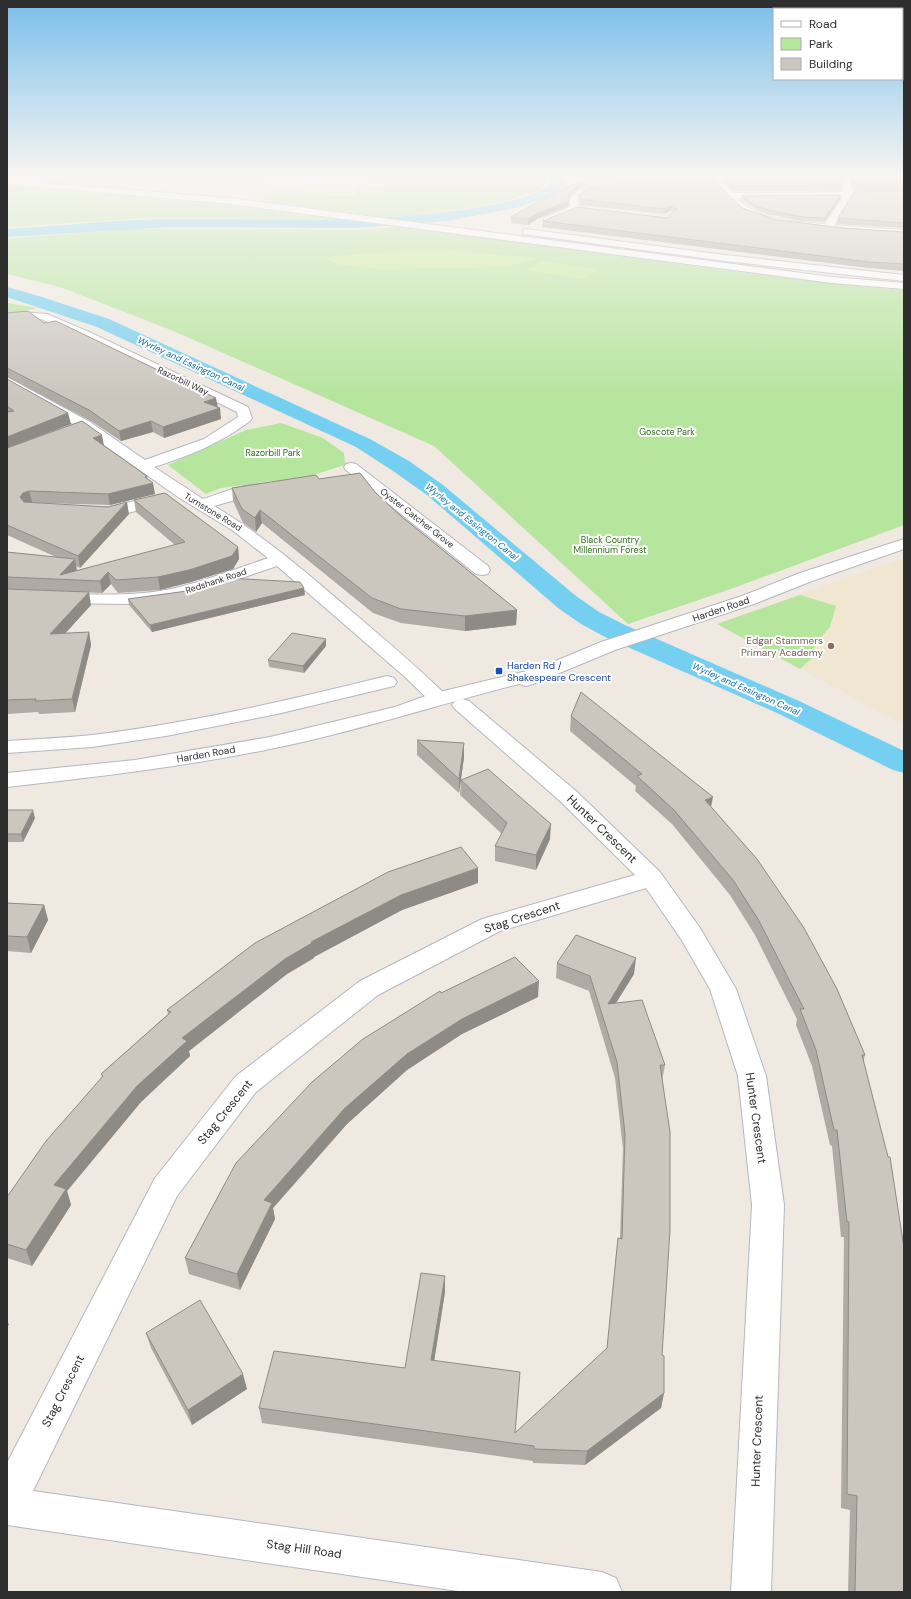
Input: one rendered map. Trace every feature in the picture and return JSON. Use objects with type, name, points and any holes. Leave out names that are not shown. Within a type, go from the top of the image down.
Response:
[{"type":"street","points":[[599,248],[721,262],[904,278]]},
{"type":"street","points":[[628,248],[832,280],[904,286]]},
{"type":"street","name":"Razorbill Way","points":[[7,317],[22,315],[43,316],[243,410],[245,418],[213,441],[187,452],[142,466]]},
{"type":"street","name":"Turnstone Road","points":[[7,381],[142,466],[183,494],[238,527],[316,589],[412,673],[450,702]]},
{"type":"street","name":"Oyster Catcher Grove","points":[[348,474],[367,479],[482,570]]},
{"type":"street","points":[[201,505],[245,491],[273,487]]},
{"type":"street","points":[[86,511],[110,512],[183,494]]},
{"type":"street","name":"Harden Road","points":[[7,780],[135,766],[278,741],[402,711],[432,711],[450,702],[506,691],[538,674],[608,646],[674,626],[748,600],[806,577],[904,544]]},
{"type":"street","name":"Redshank Road","points":[[7,596],[52,598],[131,598],[160,595],[182,592],[279,560]]},
{"type":"street","points":[[7,747],[71,743],[124,736],[317,705],[387,682]]},
{"type":"street","name":"Hunter Crescent","points":[[450,702],[568,796],[652,878],[691,934],[722,989],[752,1076],[768,1205],[751,1592]]},
{"type":"street","name":"Stag Crescent","points":[[7,1502],[166,1187],[246,1084],[369,988],[491,925],[652,878]]},
{"type":"street","name":"Stag Hill Road","points":[[7,1506],[602,1592]]},
{"type":"shaded area","name":"Edgar Stammers Primary Academy","points":[[904,558],[904,725],[717,624]]},
{"type":"green space","name":"Goscote Park","points":[[7,248],[565,248],[722,270],[865,287],[904,290],[904,525],[728,590],[628,624],[434,446],[171,330],[60,287],[7,274]]},
{"type":"green space","points":[[453,251],[537,258],[507,267],[382,269],[339,265],[325,257],[376,253]]},
{"type":"green space","points":[[543,261],[598,270],[582,279],[526,270]]},
{"type":"green space","points":[[7,303],[38,308],[7,314]]},
{"type":"green space","name":"Razorbill Park","points":[[281,423],[323,438],[344,453],[345,465],[310,476],[221,488],[206,494],[168,465],[246,430]]},
{"type":"green space","points":[[800,595],[836,606],[830,627],[816,643],[812,658],[800,669],[717,624]]},
{"type":"building","points":[[755,248],[904,248],[904,264],[869,262]]},
{"type":"building","points":[[28,311],[44,323],[56,321],[216,398],[204,402],[220,408],[163,427],[151,421],[119,431],[89,410],[7,368],[7,313]]},
{"type":"building","points":[[7,379],[68,413],[7,437],[7,412],[14,411],[7,406]]},
{"type":"building","points":[[82,421],[102,435],[93,438],[147,476],[145,477],[153,483],[108,494],[29,491],[23,493],[20,497],[24,502],[108,507],[127,502],[78,556],[7,525],[7,448]]},
{"type":"building","points":[[360,473],[375,492],[402,517],[517,610],[465,616],[401,609],[372,598],[260,510],[255,518],[242,509],[232,488],[316,475],[319,479]]},
{"type":"building","points":[[165,493],[238,547],[232,556],[189,570],[158,577],[116,580],[108,572],[100,581],[7,577],[7,552],[75,559],[60,575],[185,542],[134,500]]},
{"type":"building","points":[[226,578],[300,582],[304,588],[150,625],[128,599],[187,591]]},
{"type":"building","points":[[7,589],[89,592],[50,634],[89,632],[72,699],[35,701],[36,699],[7,700]]},
{"type":"building","points":[[292,633],[326,639],[303,666],[268,660]]},
{"type":"building","points":[[581,692],[713,797],[705,800],[757,859],[804,928],[837,989],[865,1055],[862,1055],[888,1157],[890,1157],[904,1248],[904,1592],[855,1592],[857,1496],[847,1494],[849,1222],[847,1222],[837,1130],[834,1130],[816,1050],[800,1009],[804,1009],[758,919],[733,880],[674,810],[637,776],[642,774],[571,716]]},
{"type":"building","points":[[417,740],[464,743],[459,779]]},
{"type":"building","points":[[488,769],[551,824],[536,855],[495,846],[507,823],[461,780]]},
{"type":"building","points":[[7,810],[33,810],[21,834],[7,834]]},
{"type":"building","points":[[461,847],[478,868],[401,895],[311,942],[312,943],[285,959],[182,1038],[187,1041],[137,1086],[54,1185],[66,1189],[26,1250],[7,1244],[7,1197],[46,1141],[103,1076],[101,1074],[171,1012],[167,1010],[255,943],[388,872]]},
{"type":"building","points":[[7,903],[44,905],[27,937],[7,936]]},
{"type":"building","points":[[576,935],[636,958],[608,1004],[642,1000],[665,1065],[660,1065],[670,1132],[670,1230],[662,1355],[664,1356],[664,1393],[587,1451],[534,1449],[534,1446],[259,1408],[274,1351],[405,1368],[421,1273],[445,1276],[431,1360],[520,1372],[515,1433],[607,1348],[618,1238],[622,1239],[625,1134],[617,1062],[590,976],[557,963]]},
{"type":"building","points":[[515,957],[539,981],[462,1019],[407,1054],[345,1108],[264,1200],[272,1203],[237,1274],[185,1258],[236,1163],[312,1082],[363,1039],[440,991],[441,993]]},
{"type":"building","points":[[200,1300],[243,1374],[188,1410],[146,1333]]},
{"type":"waterway","name":"Wyrley and Essington Canal","points":[[7,292],[36,300],[103,323],[363,443],[401,466],[435,490],[567,602],[590,618],[615,631],[788,707],[904,763]]},
{"type":"place","name":"Edgar Stammers Primary Academy","points":[[831,646]]},
{"type":"place","name":"Harden Rd / Shakespeare Crescent","points":[[499,671]]},
{"type":"park label","name":"Black Country Millennium Forest","points":[[610,546]]}]
